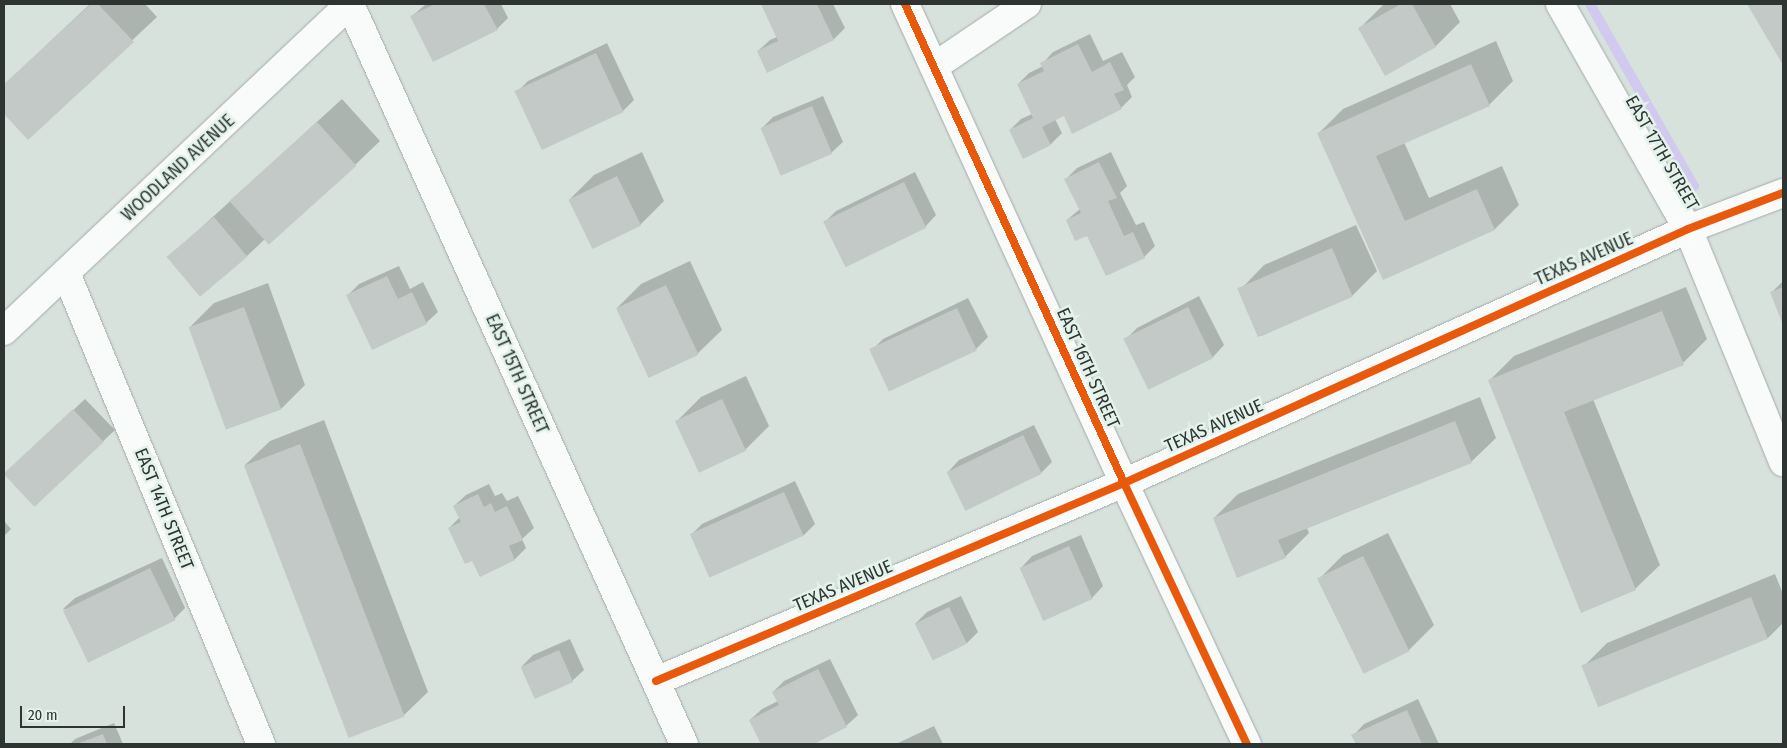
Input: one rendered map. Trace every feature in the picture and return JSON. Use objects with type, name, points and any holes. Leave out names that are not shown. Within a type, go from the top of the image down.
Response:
[{"type":"street","name":"WOODLAND AVENUE","points":[[4,331],[350,4]]},
{"type":"street","name":"EAST 15TH STREET","points":[[350,4],[684,744]]},
{"type":"street","name":"EAST 16TH STREET","points":[[905,4],[936,66],[1124,483],[1247,744]]},
{"type":"street","points":[[936,66],[1027,4]]},
{"type":"street","name":"EAST 17TH STREET","points":[[1560,4],[1688,228],[1783,462]]},
{"type":"street","name":"TEXAS AVENUE","points":[[656,682],[1124,483],[1688,228],[1783,193]]},
{"type":"street","name":"EAST 14TH STREET","points":[[66,274],[261,744]]},
{"type":"building","points":[[91,4],[98,4],[134,42],[28,140],[4,114],[4,84]]},
{"type":"building","points":[[435,4],[484,4],[498,30],[433,62],[410,16]]},
{"type":"building","points":[[761,4],[817,4],[834,40],[767,73],[757,51],[778,41]]},
{"type":"building","points":[[1401,4],[1412,4],[1436,47],[1385,76],[1358,28]]},
{"type":"building","points":[[1747,4],[1783,4],[1783,65]]},
{"type":"building","points":[[1078,44],[1092,72],[1110,62],[1124,90],[1114,94],[1122,109],[1072,134],[1064,116],[1042,127],[1051,145],[1023,159],[1009,130],[1033,118],[1017,84],[1044,71],[1040,63]]},
{"type":"building","points":[[596,53],[623,112],[542,150],[514,91]]},
{"type":"building","points":[[1471,64],[1490,106],[1376,156],[1405,221],[1477,189],[1495,230],[1383,280],[1317,133]]},
{"type":"building","points":[[812,106],[832,154],[781,176],[760,128]]},
{"type":"building","points":[[317,122],[356,166],[269,245],[229,201]]},
{"type":"building","points":[[1099,162],[1117,198],[1108,201],[1124,236],[1133,232],[1145,258],[1106,276],[1087,236],[1075,241],[1066,220],[1081,213],[1064,179]]},
{"type":"building","points":[[617,176],[641,225],[593,249],[568,200]]},
{"type":"building","points":[[904,182],[926,228],[845,267],[823,221]]},
{"type":"building","points":[[214,217],[247,257],[200,297],[167,257]]},
{"type":"building","points":[[1332,248],[1353,297],[1258,337],[1237,288]]},
{"type":"building","points":[[387,276],[398,299],[412,292],[427,324],[372,350],[346,295]]},
{"type":"building","points":[[666,285],[699,355],[649,378],[616,308]]},
{"type":"building","points":[[1783,287],[1783,325],[1770,292]]},
{"type":"building","points":[[244,307],[281,409],[226,430],[189,327]]},
{"type":"building","points":[[1188,307],[1213,358],[1148,390],[1123,339]]},
{"type":"building","points":[[957,308],[977,351],[889,392],[869,349]]},
{"type":"building","points":[[1662,311],[1684,365],[1564,412],[1636,590],[1581,613],[1488,380]]},
{"type":"building","points":[[722,399],[746,451],[699,473],[675,421]]},
{"type":"building","points":[[73,409],[104,442],[34,507],[4,473]]},
{"type":"building","points":[[1455,421],[1472,463],[1278,540],[1286,558],[1237,578],[1213,518]]},
{"type":"building","points":[[1023,435],[1042,474],[965,511],[947,472]]},
{"type":"building","points":[[300,444],[405,717],[349,738],[244,466]]},
{"type":"building","points":[[784,492],[804,536],[709,578],[690,534]]},
{"type":"building","points":[[478,494],[484,507],[491,503],[495,512],[507,506],[523,540],[509,546],[515,560],[480,577],[472,561],[465,564],[448,528],[461,522],[453,506]]},
{"type":"building","points":[[1069,546],[1093,599],[1043,621],[1020,568]]},
{"type":"building","points":[[1363,556],[1409,651],[1364,674],[1317,578]]},
{"type":"building","points":[[150,568],[175,620],[88,663],[63,611]]},
{"type":"building","points":[[1751,597],[1768,639],[1598,707],[1581,666]]},
{"type":"building","points":[[949,607],[967,644],[933,661],[915,624]]},
{"type":"building","points":[[559,650],[573,682],[535,699],[521,667]]},
{"type":"building","points":[[818,669],[847,727],[814,744],[761,744],[749,720],[779,705],[772,692]]},
{"type":"building","points":[[1407,710],[1422,744],[1356,744],[1351,735]]},
{"type":"building","points":[[103,734],[107,744],[77,744]]},
{"type":"waterway","points":[[1590,4],[1694,186]]},
{"type":"cycle path","points":[[905,4],[1124,483],[1247,744]]},
{"type":"cycle path","points":[[656,681],[1124,483],[1688,229],[1783,193]]}]
